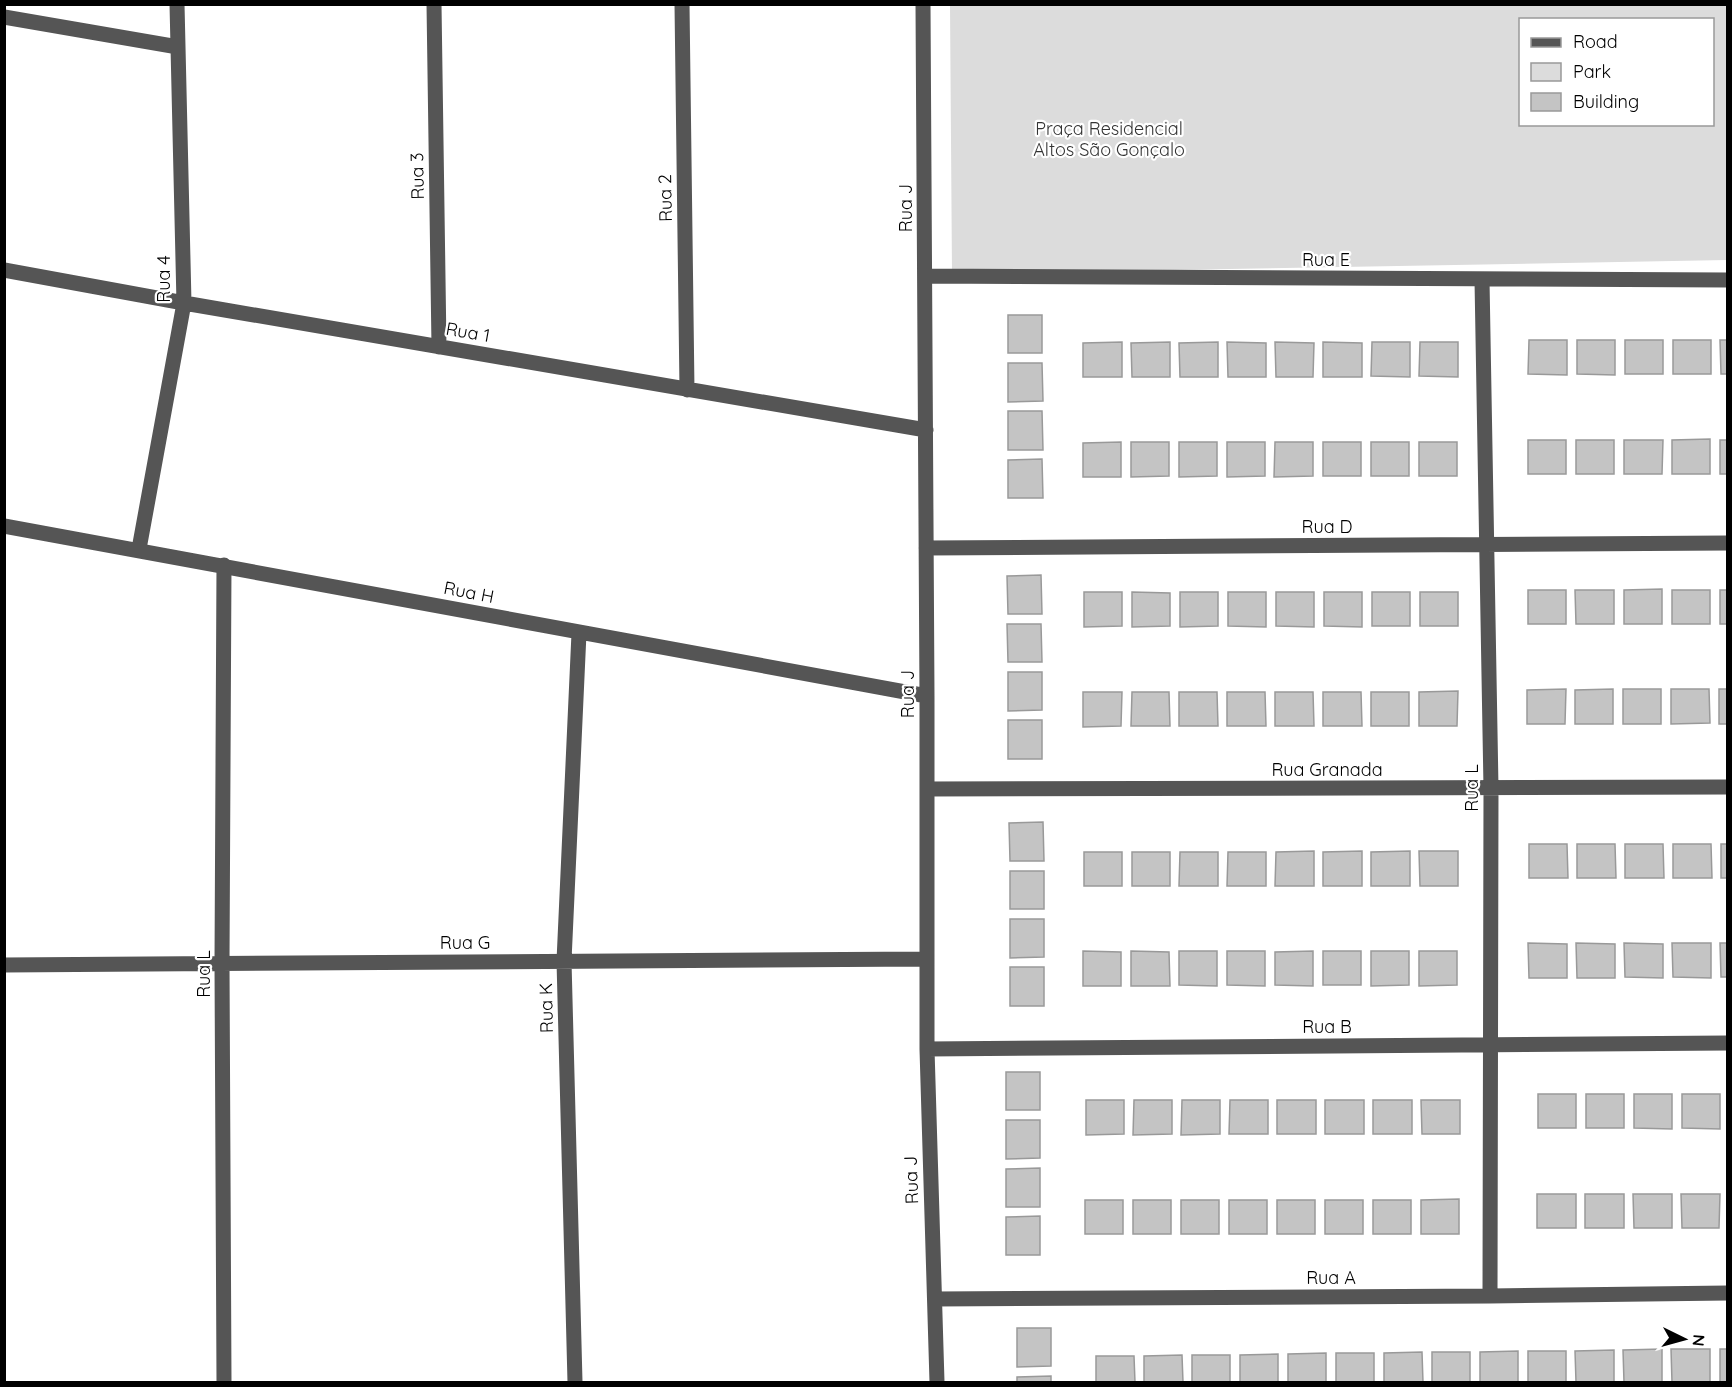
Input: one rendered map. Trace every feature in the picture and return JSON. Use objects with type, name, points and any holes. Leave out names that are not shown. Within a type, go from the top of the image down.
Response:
[{"type":"street","name":"Rua 4","points":[[139,549],[184,303],[177,4]]},
{"type":"street","name":"Rua 3","points":[[434,4],[439,346]]},
{"type":"street","name":"Rua 2","points":[[682,4],[687,390]]},
{"type":"street","name":"Rua J","points":[[923,4],[927,696],[926,959],[937,1383]]},
{"type":"street","points":[[4,16],[178,47]]},
{"type":"street","name":"Rua 1","points":[[4,270],[926,430]]},
{"type":"street","name":"Rua E","points":[[925,276],[1728,280]]},
{"type":"street","name":"Rua L","points":[[1482,280],[1491,788],[1490,1296]]},
{"type":"street","name":"Rua H","points":[[4,526],[139,549],[579,633],[927,696]]},
{"type":"street","name":"Rua D","points":[[926,548],[1728,543]]},
{"type":"street","name":"Rua L","points":[[224,565],[222,963],[224,1383]]},
{"type":"street","name":"Rua K","points":[[575,1383],[564,961],[579,633]]},
{"type":"street","name":"Rua Granada","points":[[927,789],[1728,788]]},
{"type":"street","name":"Rua G","points":[[4,965],[926,959]]},
{"type":"street","name":"Rua B","points":[[927,1049],[1728,1043]]},
{"type":"street","name":"Rua A","points":[[935,1299],[1728,1293]]},
{"type":"green space","name":"Praça Residencial Altos São Gonçalo","points":[[950,5],[1727,5],[1727,260],[952,274]]},
{"type":"building","points":[[1008,315],[1042,315],[1042,353],[1008,353]]},
{"type":"building","points":[[1529,340],[1567,340],[1567,375],[1528,374]]},
{"type":"building","points":[[1577,340],[1615,340],[1615,375],[1577,374]]},
{"type":"building","points":[[1625,340],[1663,340],[1663,374],[1625,374]]},
{"type":"building","points":[[1673,340],[1711,340],[1711,374],[1673,374]]},
{"type":"building","points":[[1720,340],[1728,340],[1728,374],[1721,374]]},
{"type":"building","points":[[1122,342],[1122,377],[1083,377],[1083,343]]},
{"type":"building","points":[[1170,342],[1170,377],[1132,377],[1131,343]]},
{"type":"building","points":[[1218,342],[1218,377],[1180,377],[1179,343]]},
{"type":"building","points":[[1227,342],[1266,343],[1266,377],[1228,377]]},
{"type":"building","points":[[1275,342],[1314,343],[1313,377],[1276,377]]},
{"type":"building","points":[[1323,342],[1362,343],[1362,377],[1323,377]]},
{"type":"building","points":[[1372,342],[1410,342],[1410,377],[1371,376]]},
{"type":"building","points":[[1420,342],[1458,342],[1458,377],[1419,376]]},
{"type":"building","points":[[1008,363],[1042,363],[1043,401],[1008,402]]},
{"type":"building","points":[[1008,411],[1042,411],[1043,450],[1008,450]]},
{"type":"building","points":[[1710,439],[1710,474],[1672,474],[1672,440]]},
{"type":"building","points":[[1528,440],[1566,440],[1566,474],[1528,474]]},
{"type":"building","points":[[1576,440],[1614,440],[1614,474],[1576,474]]},
{"type":"building","points":[[1624,440],[1663,440],[1662,474],[1624,474]]},
{"type":"building","points":[[1720,440],[1728,440],[1728,474],[1720,474]]},
{"type":"building","points":[[1121,442],[1121,477],[1083,477],[1083,443]]},
{"type":"building","points":[[1131,442],[1169,442],[1169,476],[1131,477]]},
{"type":"building","points":[[1179,442],[1217,442],[1217,476],[1179,477]]},
{"type":"building","points":[[1227,442],[1265,442],[1265,476],[1227,477]]},
{"type":"building","points":[[1275,442],[1313,442],[1313,476],[1274,477]]},
{"type":"building","points":[[1323,442],[1361,442],[1361,476],[1323,476]]},
{"type":"building","points":[[1371,442],[1409,442],[1409,476],[1371,476]]},
{"type":"building","points":[[1419,442],[1457,442],[1457,476],[1419,476]]},
{"type":"building","points":[[1042,459],[1043,498],[1008,498],[1008,460]]},
{"type":"building","points":[[1041,575],[1042,614],[1008,614],[1007,576]]},
{"type":"building","points":[[1662,589],[1662,624],[1624,624],[1624,590]]},
{"type":"building","points":[[1528,590],[1566,590],[1566,624],[1528,624]]},
{"type":"building","points":[[1575,590],[1614,590],[1614,624],[1576,624]]},
{"type":"building","points":[[1672,590],[1710,590],[1710,624],[1672,624]]},
{"type":"building","points":[[1720,590],[1728,590],[1728,624],[1720,624]]},
{"type":"building","points":[[1084,592],[1122,592],[1122,626],[1084,627]]},
{"type":"building","points":[[1132,592],[1170,593],[1170,626],[1132,627]]},
{"type":"building","points":[[1180,592],[1218,592],[1218,626],[1180,627]]},
{"type":"building","points":[[1228,592],[1266,592],[1266,627],[1228,626]]},
{"type":"building","points":[[1276,592],[1314,592],[1314,627],[1276,626]]},
{"type":"building","points":[[1324,592],[1362,592],[1362,627],[1324,626]]},
{"type":"building","points":[[1372,592],[1410,592],[1410,626],[1372,626]]},
{"type":"building","points":[[1420,592],[1458,592],[1458,626],[1420,626]]},
{"type":"building","points":[[1007,624],[1041,624],[1042,662],[1008,662]]},
{"type":"building","points":[[1008,672],[1042,672],[1042,710],[1008,711]]},
{"type":"building","points":[[1566,689],[1565,724],[1527,724],[1527,690]]},
{"type":"building","points":[[1613,689],[1613,724],[1575,724],[1575,690]]},
{"type":"building","points":[[1623,689],[1661,689],[1661,724],[1623,724]]},
{"type":"building","points":[[1671,689],[1709,689],[1710,723],[1671,724]]},
{"type":"building","points":[[1719,689],[1728,689],[1728,724],[1719,724]]},
{"type":"building","points":[[1458,691],[1457,726],[1419,726],[1419,692]]},
{"type":"building","points":[[1083,692],[1122,692],[1121,726],[1083,727]]},
{"type":"building","points":[[1132,692],[1169,692],[1170,726],[1131,726]]},
{"type":"building","points":[[1179,692],[1217,692],[1218,726],[1179,726]]},
{"type":"building","points":[[1227,692],[1265,692],[1266,726],[1227,726]]},
{"type":"building","points":[[1275,692],[1313,692],[1314,726],[1275,726]]},
{"type":"building","points":[[1323,692],[1361,692],[1362,726],[1323,726]]},
{"type":"building","points":[[1371,692],[1409,692],[1409,726],[1371,726]]},
{"type":"building","points":[[1008,720],[1042,720],[1042,759],[1008,759]]},
{"type":"building","points":[[1043,822],[1044,861],[1010,861],[1009,823]]},
{"type":"building","points":[[1529,844],[1567,844],[1568,878],[1529,878]]},
{"type":"building","points":[[1577,844],[1615,844],[1616,878],[1577,878]]},
{"type":"building","points":[[1625,844],[1663,844],[1664,878],[1625,878]]},
{"type":"building","points":[[1673,844],[1711,844],[1712,878],[1673,878]]},
{"type":"building","points":[[1721,844],[1728,844],[1728,878],[1721,878]]},
{"type":"building","points":[[1314,851],[1314,886],[1275,886],[1276,852]]},
{"type":"building","points":[[1362,851],[1362,886],[1323,886],[1323,852]]},
{"type":"building","points":[[1410,851],[1410,886],[1371,886],[1371,852]]},
{"type":"building","points":[[1419,851],[1458,851],[1458,886],[1420,886]]},
{"type":"building","points":[[1084,852],[1122,852],[1122,886],[1084,886]]},
{"type":"building","points":[[1132,852],[1170,852],[1170,886],[1132,886]]},
{"type":"building","points":[[1180,852],[1218,852],[1218,886],[1179,886]]},
{"type":"building","points":[[1228,852],[1266,852],[1266,886],[1227,886]]},
{"type":"building","points":[[1010,871],[1044,871],[1044,909],[1010,909]]},
{"type":"building","points":[[1010,919],[1044,919],[1044,957],[1010,958]]},
{"type":"building","points":[[1528,943],[1567,944],[1567,978],[1529,978]]},
{"type":"building","points":[[1576,943],[1615,944],[1615,978],[1577,978]]},
{"type":"building","points":[[1624,943],[1663,944],[1663,978],[1625,977]]},
{"type":"building","points":[[1672,943],[1711,943],[1711,978],[1673,977]]},
{"type":"building","points":[[1720,943],[1728,943],[1728,977],[1721,977]]},
{"type":"building","points":[[1083,951],[1121,952],[1121,986],[1083,986]]},
{"type":"building","points":[[1131,951],[1169,952],[1170,986],[1131,986]]},
{"type":"building","points":[[1179,951],[1217,951],[1217,986],[1179,985]]},
{"type":"building","points":[[1227,951],[1265,951],[1265,986],[1227,985]]},
{"type":"building","points":[[1313,951],[1313,986],[1275,985],[1275,952]]},
{"type":"building","points":[[1323,951],[1361,951],[1361,985],[1323,985]]},
{"type":"building","points":[[1371,951],[1409,951],[1409,985],[1371,986]]},
{"type":"building","points":[[1419,951],[1457,951],[1457,985],[1419,986]]},
{"type":"building","points":[[1010,967],[1044,967],[1044,1006],[1010,1006]]},
{"type":"building","points":[[1006,1072],[1040,1072],[1040,1110],[1006,1110]]},
{"type":"building","points":[[1538,1094],[1576,1094],[1576,1128],[1538,1128]]},
{"type":"building","points":[[1586,1094],[1624,1094],[1624,1128],[1586,1128]]},
{"type":"building","points":[[1634,1094],[1672,1094],[1672,1129],[1634,1128]]},
{"type":"building","points":[[1682,1094],[1720,1094],[1720,1129],[1682,1128]]},
{"type":"building","points":[[1086,1100],[1124,1100],[1124,1134],[1086,1135]]},
{"type":"building","points":[[1134,1100],[1172,1100],[1172,1134],[1133,1135]]},
{"type":"building","points":[[1182,1100],[1220,1100],[1220,1134],[1181,1135]]},
{"type":"building","points":[[1230,1100],[1268,1100],[1268,1134],[1229,1134]]},
{"type":"building","points":[[1277,1100],[1316,1100],[1316,1134],[1277,1134]]},
{"type":"building","points":[[1325,1100],[1364,1100],[1364,1134],[1325,1134]]},
{"type":"building","points":[[1373,1100],[1412,1100],[1412,1134],[1373,1134]]},
{"type":"building","points":[[1421,1100],[1460,1100],[1460,1134],[1422,1134]]},
{"type":"building","points":[[1006,1120],[1040,1120],[1040,1158],[1006,1159]]},
{"type":"building","points":[[1040,1168],[1040,1207],[1006,1207],[1006,1169]]},
{"type":"building","points":[[1537,1194],[1576,1194],[1576,1228],[1537,1228]]},
{"type":"building","points":[[1585,1194],[1624,1194],[1624,1228],[1585,1228]]},
{"type":"building","points":[[1633,1194],[1672,1194],[1672,1228],[1634,1228]]},
{"type":"building","points":[[1681,1194],[1720,1194],[1719,1228],[1682,1228]]},
{"type":"building","points":[[1459,1199],[1459,1234],[1421,1234],[1421,1200]]},
{"type":"building","points":[[1085,1200],[1123,1200],[1123,1234],[1085,1234]]},
{"type":"building","points":[[1133,1200],[1171,1200],[1171,1234],[1133,1234]]},
{"type":"building","points":[[1181,1200],[1219,1200],[1219,1234],[1181,1234]]},
{"type":"building","points":[[1229,1200],[1267,1200],[1267,1234],[1229,1234]]},
{"type":"building","points":[[1277,1200],[1315,1200],[1315,1234],[1277,1234]]},
{"type":"building","points":[[1325,1200],[1363,1200],[1363,1234],[1325,1234]]},
{"type":"building","points":[[1373,1200],[1411,1200],[1411,1234],[1373,1234]]},
{"type":"building","points":[[1040,1216],[1040,1255],[1006,1255],[1006,1217]]},
{"type":"building","points":[[1017,1328],[1051,1328],[1051,1366],[1017,1367]]},
{"type":"building","points":[[1662,1349],[1662,1382],[1624,1382],[1623,1350]]},
{"type":"building","points":[[1671,1349],[1710,1349],[1710,1382],[1672,1382]]},
{"type":"building","points":[[1720,1349],[1728,1349],[1728,1382],[1720,1382]]},
{"type":"building","points":[[1614,1350],[1614,1382],[1576,1382],[1575,1351]]},
{"type":"building","points":[[1518,1351],[1518,1382],[1480,1382],[1480,1352]]},
{"type":"building","points":[[1528,1351],[1566,1351],[1566,1382],[1528,1382]]},
{"type":"building","points":[[1422,1352],[1423,1382],[1384,1382],[1384,1353]]},
{"type":"building","points":[[1432,1352],[1470,1352],[1470,1382],[1432,1382]]},
{"type":"building","points":[[1326,1353],[1326,1382],[1288,1382],[1288,1354]]},
{"type":"building","points":[[1336,1353],[1374,1353],[1374,1382],[1336,1382]]},
{"type":"building","points":[[1278,1354],[1278,1382],[1240,1382],[1240,1355]]},
{"type":"building","points":[[1182,1355],[1183,1382],[1144,1382],[1144,1356]]},
{"type":"building","points":[[1192,1355],[1230,1355],[1230,1382],[1192,1382]]},
{"type":"building","points":[[1096,1356],[1134,1356],[1135,1382],[1096,1382]]},
{"type":"building","points":[[1051,1376],[1051,1382],[1017,1382],[1017,1377]]}]
